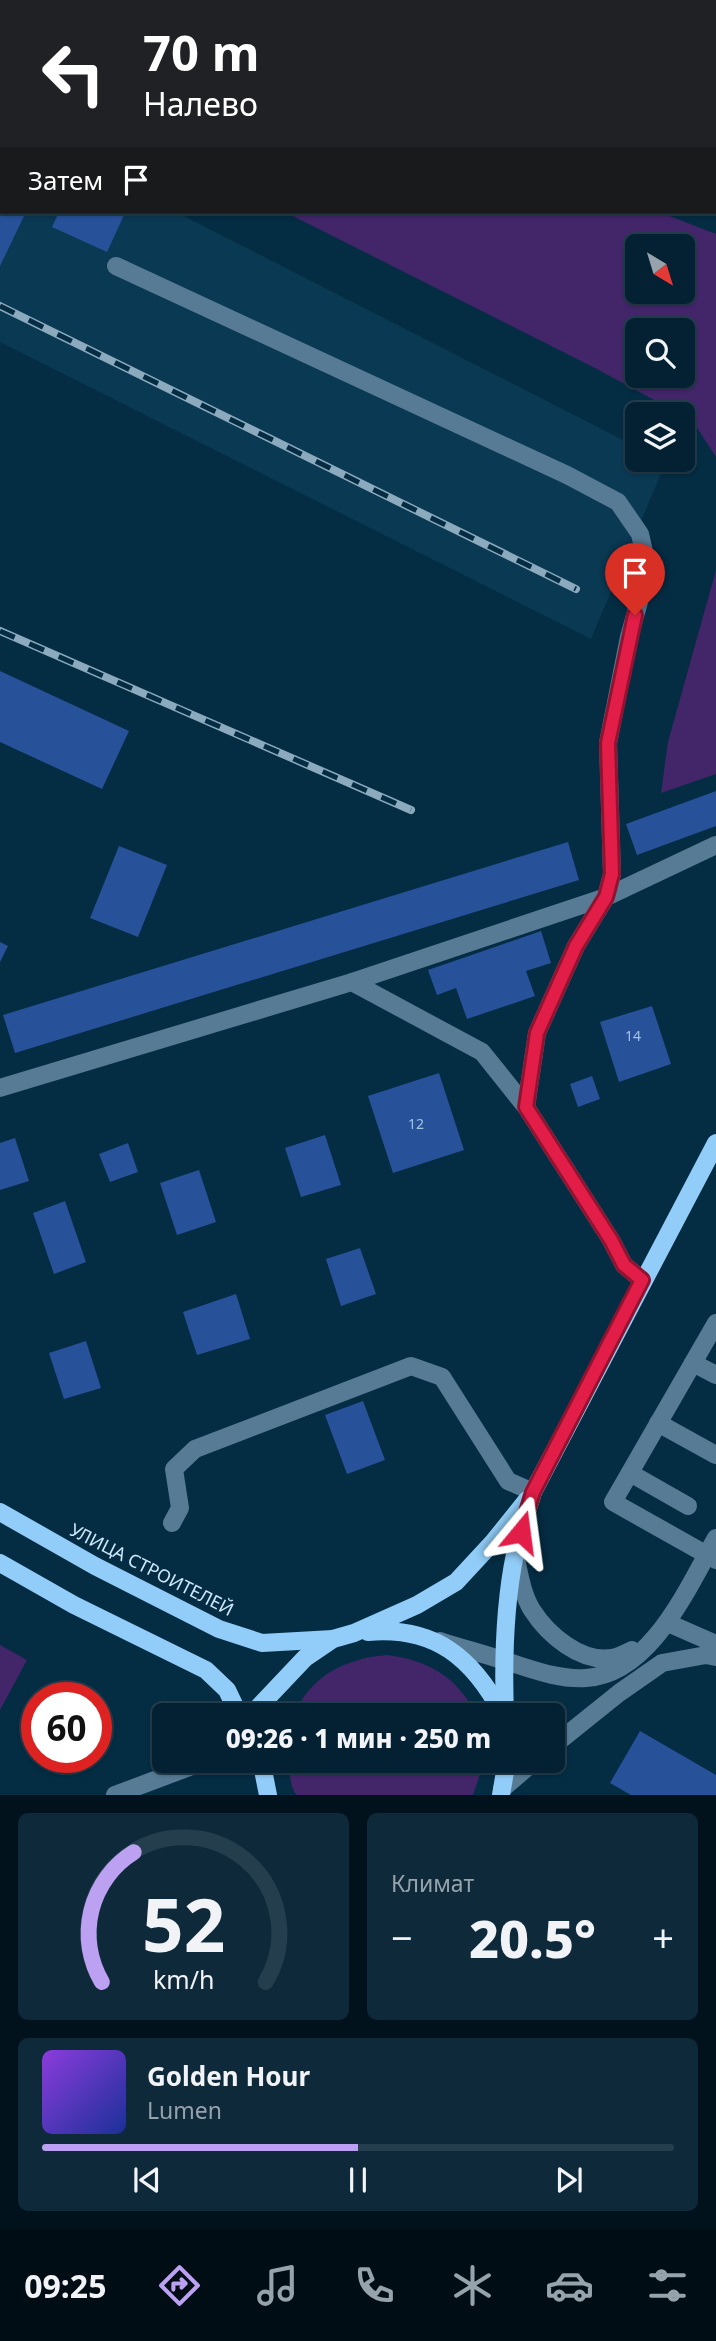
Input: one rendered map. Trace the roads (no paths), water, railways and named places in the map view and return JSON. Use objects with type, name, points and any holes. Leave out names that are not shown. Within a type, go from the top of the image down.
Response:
[{"type":"main road","points":[[504,1703],[503,1660],[509,1591],[515,1553],[533,1492],[716,1143]]},
{"type":"main road","points":[[263,1703],[305,1658],[333,1639],[354,1633],[417,1605],[456,1582],[494,1541],[533,1492]]},
{"type":"main road","name":"УЛИЦА СТРОИТЕЛЕЙ","points":[[0,1512],[95,1566],[219,1629],[262,1643],[333,1639]]},
{"type":"main road","points":[[0,1563],[74,1605],[206,1670],[227,1690],[233,1703]]},
{"type":"main road","points":[[354,1633],[386,1630],[416,1634],[442,1645],[469,1664],[497,1703]]},
{"type":"main road","points":[[270,1703],[278,1687]]},
{"type":"main road","points":[[262,1773],[267,1791]]},
{"type":"main road","points":[[501,1792],[505,1773]]},
{"type":"street","points":[[116,266],[567,475],[618,502],[640,534],[648,570],[629,637],[608,743],[612,874],[606,897],[576,946],[537,1033],[526,1107]]},
{"type":"street","points":[[0,1088],[352,982],[606,897],[716,845]]},
{"type":"street","points":[[352,982],[482,1052],[526,1107],[611,1240],[624,1265],[642,1280]]},
{"type":"street","points":[[711,1558],[681,1538],[613,1502],[716,1323]]},
{"type":"street","points":[[693,1363],[716,1375]]},
{"type":"street","points":[[172,1523],[180,1508],[174,1469],[195,1449],[411,1366],[442,1377],[508,1481],[533,1492]]},
{"type":"street","points":[[658,1423],[716,1455]]},
{"type":"street","points":[[630,1473],[688,1506]]},
{"type":"street","points":[[416,1634],[545,1674],[586,1678],[610,1672],[653,1642],[711,1558],[716,1538]]},
{"type":"street","points":[[515,1553],[523,1589],[532,1610],[550,1631],[578,1653],[594,1658],[613,1658],[641,1646],[668,1623]]},
{"type":"street","points":[[668,1623],[716,1644]]},
{"type":"street","points":[[565,1736],[619,1692],[662,1663],[706,1655],[716,1657]]},
{"type":"street","points":[[115,1795],[173,1773]]},
{"type":"street","points":[[501,1792],[522,1773]]},
{"type":"railway","points":[[0,306],[576,589]]},
{"type":"railway","points":[[0,631],[411,810]]}]
